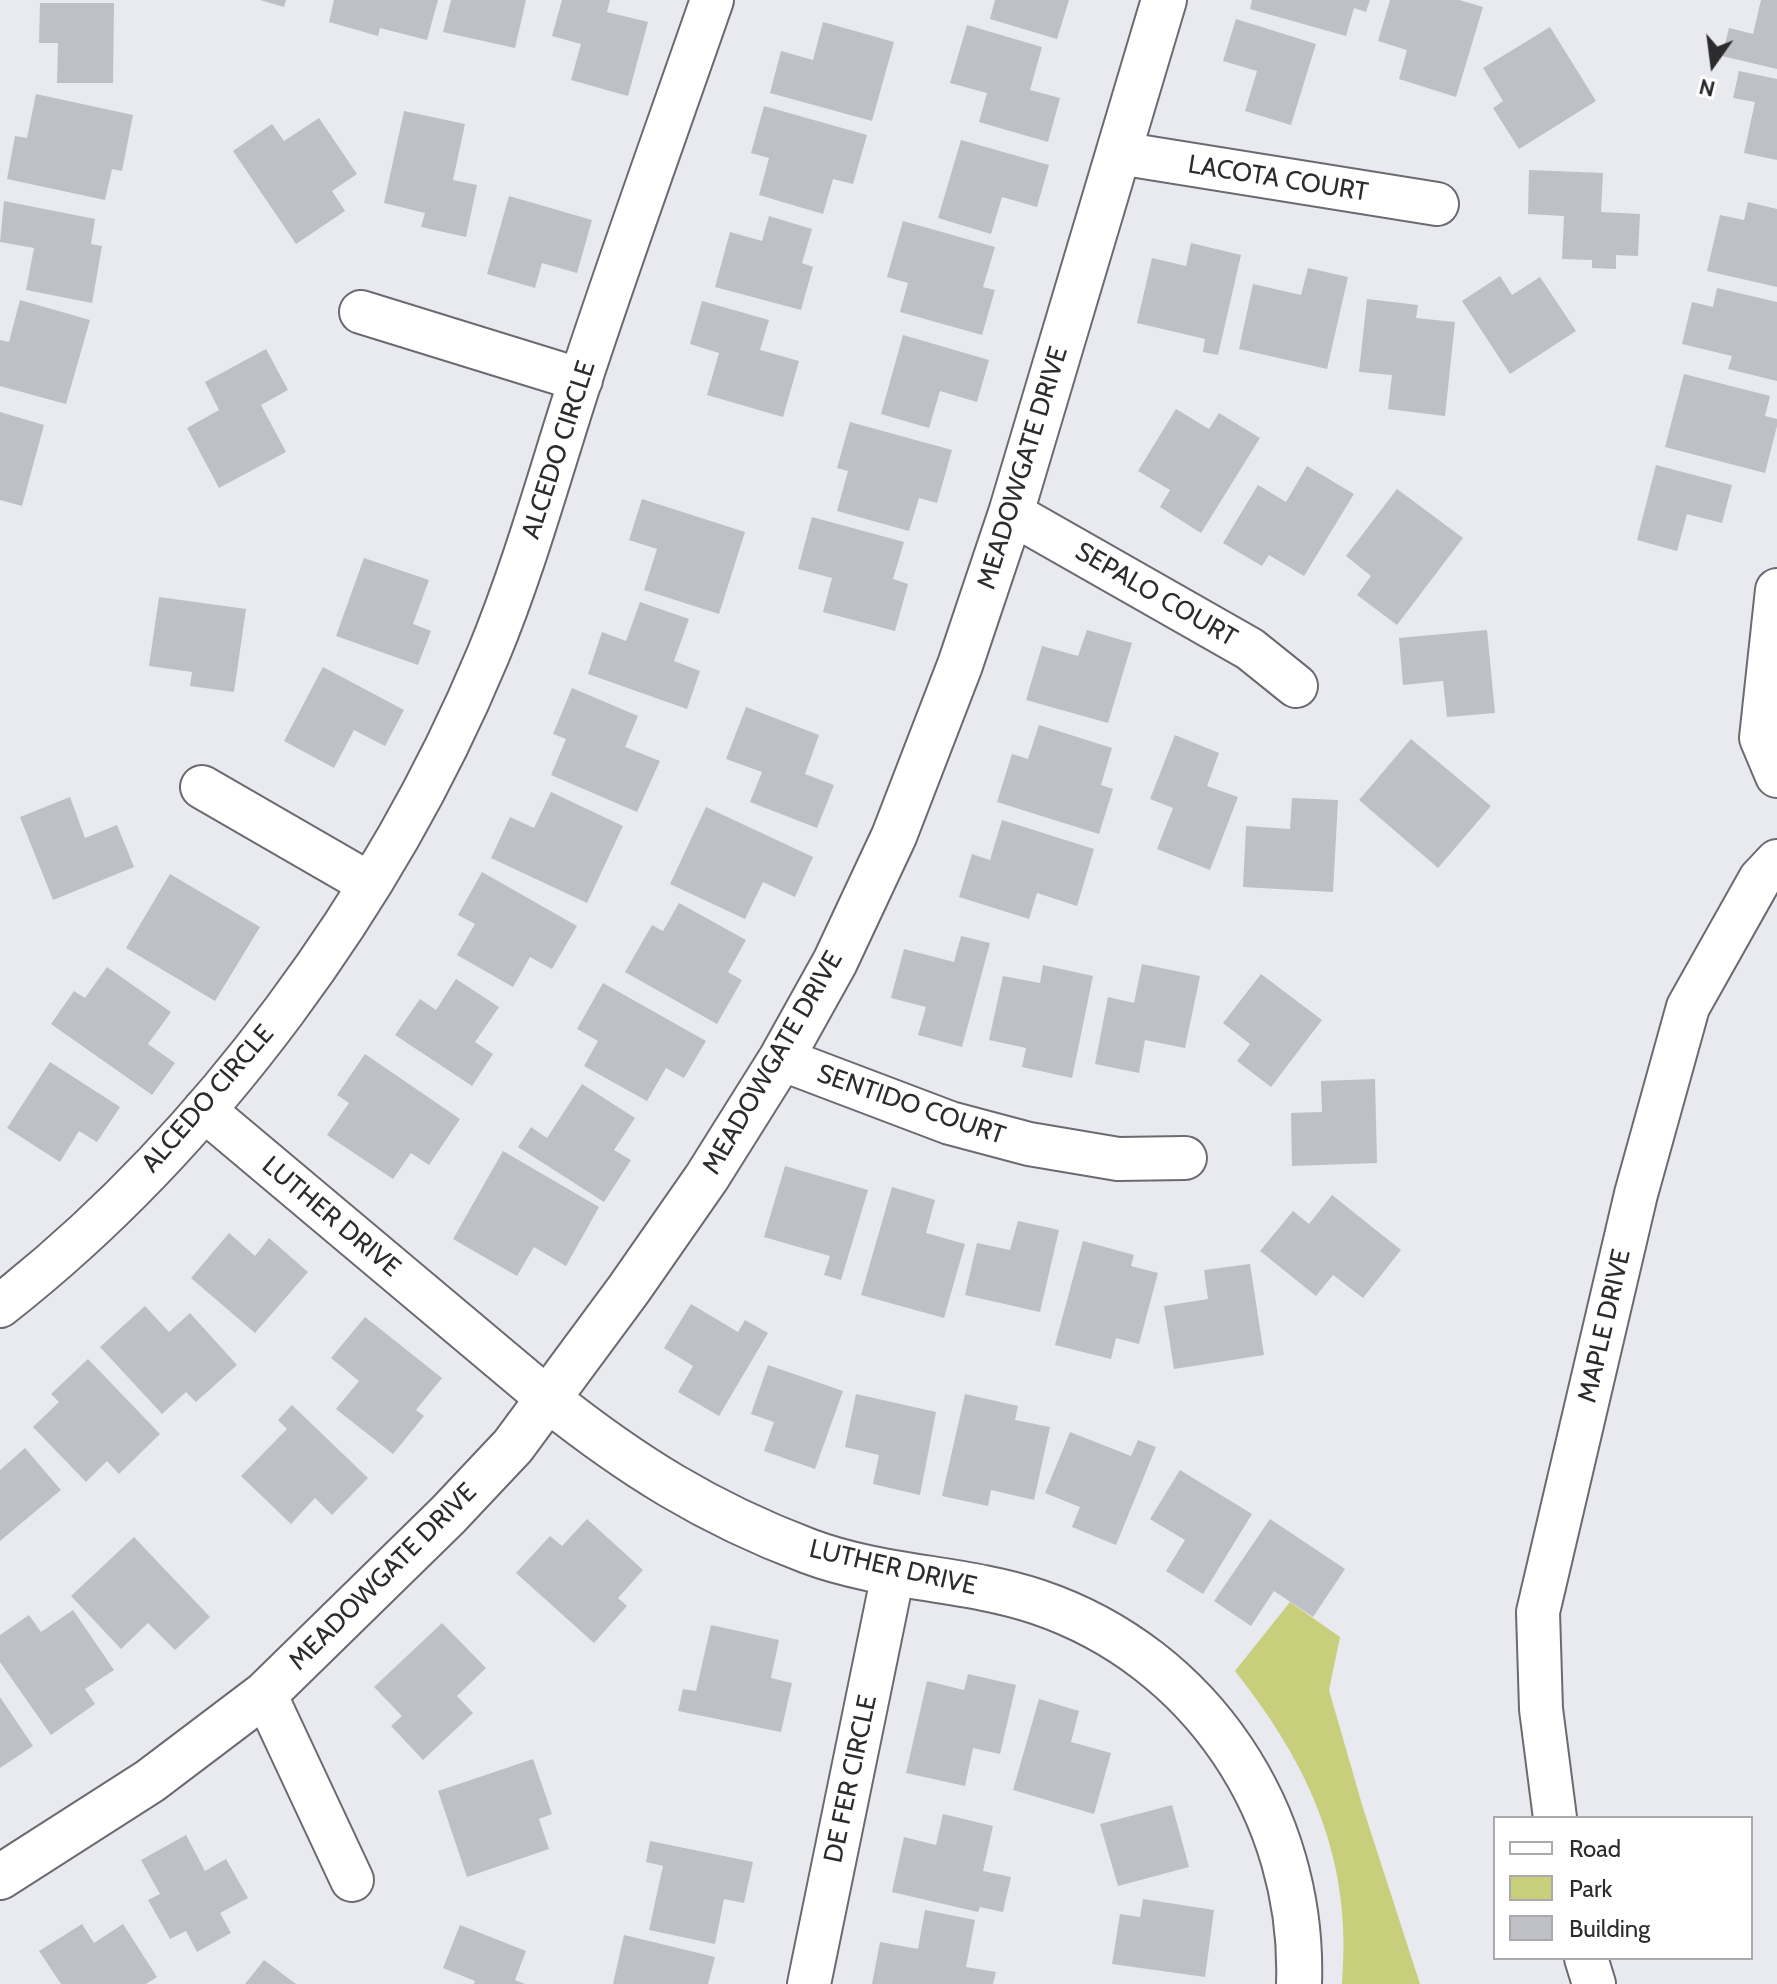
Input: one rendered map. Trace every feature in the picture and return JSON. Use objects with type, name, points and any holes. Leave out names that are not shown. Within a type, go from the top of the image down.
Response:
[{"type":"street","name":"ALCEDO CIRCLE","points":[[6,1289],[110,1209],[204,1110],[266,1035],[370,884],[438,762],[487,656],[529,546],[581,380],[712,0]]},
{"type":"street","name":"MEADOWGATE DRIVE","points":[[0,1877],[150,1781],[265,1694],[448,1515],[513,1446],[629,1289],[707,1177],[781,1059],[835,962],[894,836],[960,665],[1011,513],[1164,0]]},
{"type":"street","name":"LACOTA COURT","points":[[1119,153],[1437,204]]},
{"type":"street","points":[[361,312],[581,380]]},
{"type":"street","name":"SEPALO COURT","points":[[1011,513],[1250,649],[1296,686]]},
{"type":"street","points":[[1777,590],[1761,738],[1777,776]]},
{"type":"street","points":[[202,787],[370,884]]},
{"type":"street","name":"MAPLE DRIVE","points":[[1555,1816],[1541,1709],[1538,1612],[1636,1194],[1688,1007],[1760,879],[1777,861]]},
{"type":"street","name":"SENTIDO COURT","points":[[781,1059],[950,1123],[1029,1144],[1118,1159],[1185,1158]]},
{"type":"street","name":"LUTHER DRIVE","points":[[204,1110],[548,1399],[599,1440],[653,1477],[735,1521],[811,1552],[893,1574],[1001,1592],[1039,1603],[1089,1623],[1135,1650],[1171,1679],[1204,1712],[1233,1748],[1254,1783],[1276,1831],[1291,1883],[1298,1922],[1299,1984]]},
{"type":"street","name":"DE FER CIRCLE","points":[[809,1984],[893,1574]]},
{"type":"street","points":[[265,1694],[352,1880]]},
{"type":"street","points":[[1587,1960],[1594,1984]]},
{"type":"green space","points":[[1290,1602],[1340,1637],[1329,1690],[1363,1808],[1420,1984],[1342,1984],[1344,1939],[1340,1896],[1333,1856],[1321,1817],[1285,1743],[1235,1671]]},
{"type":"building","points":[[260,0],[286,0],[284,7]]},
{"type":"building","points":[[334,0],[438,0],[427,40],[380,28],[378,36],[329,22]]},
{"type":"building","points":[[451,0],[526,0],[515,48],[443,32]]},
{"type":"building","points":[[562,0],[610,0],[607,12],[648,22],[628,96],[571,80],[581,44],[552,36]]},
{"type":"building","points":[[995,0],[1069,0],[1057,39],[990,19]]},
{"type":"building","points":[[1252,0],[1370,0],[1366,12],[1354,8],[1346,36],[1250,9]]},
{"type":"building","points":[[1390,0],[1459,0],[1483,7],[1456,97],[1399,79],[1407,50],[1378,41]]},
{"type":"building","points":[[1761,0],[1777,0],[1777,69],[1722,56],[1729,28],[1753,34]]},
{"type":"building","points":[[40,3],[114,3],[113,83],[57,83],[58,43],[39,43]]},
{"type":"building","points":[[1236,19],[1316,44],[1291,125],[1245,111],[1257,71],[1223,61]]},
{"type":"building","points":[[823,22],[894,42],[872,121],[770,93],[781,51],[813,60]]},
{"type":"building","points":[[967,25],[1042,47],[1030,90],[1060,98],[1048,142],[979,122],[987,93],[950,83]]},
{"type":"building","points":[[1550,27],[1596,101],[1519,149],[1493,108],[1503,101],[1483,68]]},
{"type":"building","points":[[1739,71],[1777,79],[1777,160],[1744,153],[1755,102],[1733,98]]},
{"type":"building","points":[[36,94],[133,115],[122,171],[112,169],[105,200],[7,179],[15,136],[27,138]]},
{"type":"building","points":[[764,106],[867,135],[853,184],[833,179],[823,214],[759,195],[769,158],[751,153]]},
{"type":"building","points":[[404,111],[465,124],[453,180],[477,185],[466,237],[421,227],[425,213],[384,203]]},
{"type":"building","points":[[319,118],[357,174],[332,191],[345,211],[296,244],[233,151],[272,124],[284,141]]},
{"type":"building","points":[[961,140],[1049,165],[1037,207],[1002,197],[991,234],[938,218]]},
{"type":"building","points":[[1529,170],[1603,173],[1601,212],[1640,214],[1638,256],[1616,255],[1616,269],[1592,268],[1592,260],[1562,259],[1564,216],[1528,214]]},
{"type":"building","points":[[509,196],[592,220],[577,273],[542,263],[535,288],[487,274]]},
{"type":"building","points":[[4,201],[95,219],[91,244],[102,246],[92,303],[26,290],[34,248],[0,242]]},
{"type":"building","points":[[1748,202],[1777,209],[1777,287],[1707,271],[1720,215],[1744,220]]},
{"type":"building","points":[[769,216],[812,229],[802,263],[813,267],[801,310],[715,287],[730,232],[762,241]]},
{"type":"building","points":[[903,221],[995,247],[983,287],[995,290],[982,335],[900,312],[908,283],[887,277]]},
{"type":"building","points":[[1191,243],[1241,255],[1218,355],[1203,352],[1205,339],[1137,323],[1152,258],[1186,266]]},
{"type":"building","points":[[1308,268],[1348,277],[1327,369],[1239,349],[1253,284],[1301,295]]},
{"type":"building","points":[[1500,276],[1512,295],[1540,277],[1576,331],[1510,374],[1462,301]]},
{"type":"building","points":[[1717,288],[1777,302],[1777,381],[1728,369],[1732,356],[1682,344],[1692,302],[1713,307]]},
{"type":"building","points":[[1367,299],[1418,305],[1416,318],[1455,322],[1445,416],[1388,409],[1392,375],[1359,372]]},
{"type":"building","points":[[20,300],[90,320],[66,404],[0,386],[0,340],[9,342]]},
{"type":"building","points":[[702,301],[769,320],[760,350],[799,361],[783,417],[707,395],[719,353],[690,344]]},
{"type":"building","points":[[903,335],[989,360],[977,402],[940,391],[929,428],[881,414]]},
{"type":"building","points":[[266,349],[288,390],[261,405],[286,452],[219,488],[187,428],[219,410],[205,382]]},
{"type":"building","points":[[1684,374],[1770,396],[1765,416],[1777,419],[1777,426],[1765,473],[1665,447]]},
{"type":"building","points":[[1176,409],[1209,429],[1219,413],[1260,438],[1201,533],[1160,507],[1170,490],[1138,471]]},
{"type":"building","points":[[0,412],[44,425],[22,506],[0,500]]},
{"type":"building","points":[[850,422],[952,450],[937,503],[919,498],[909,531],[837,511],[848,471],[837,468]]},
{"type":"building","points":[[1656,465],[1732,485],[1722,523],[1687,514],[1677,551],[1637,540]]},
{"type":"building","points":[[1307,466],[1354,494],[1304,576],[1269,555],[1262,566],[1223,543],[1258,485],[1286,502]]},
{"type":"building","points":[[1397,489],[1463,538],[1397,625],[1357,595],[1371,576],[1346,556]]},
{"type":"building","points":[[642,499],[745,532],[719,614],[644,590],[657,549],[629,540]]},
{"type":"building","points":[[812,517],[904,542],[893,579],[908,584],[895,631],[823,612],[832,578],[798,569]]},
{"type":"building","points":[[364,558],[429,580],[413,624],[431,631],[418,665],[336,636]]},
{"type":"building","points":[[159,597],[246,609],[234,692],[190,686],[192,672],[149,666]]},
{"type":"building","points":[[640,602],[689,619],[674,661],[700,671],[687,709],[588,674],[602,632],[626,641]]},
{"type":"building","points":[[1087,630],[1132,643],[1108,723],[1026,700],[1042,646],[1078,656]]},
{"type":"building","points":[[1487,630],[1495,713],[1447,717],[1443,681],[1403,685],[1399,638]]},
{"type":"building","points":[[323,667],[404,710],[385,746],[354,730],[334,768],[284,741]]},
{"type":"building","points":[[572,688],[638,716],[625,747],[660,761],[637,812],[551,775],[566,739],[553,734]]},
{"type":"building","points":[[746,707],[819,735],[805,774],[834,785],[817,828],[750,802],[762,772],[726,759]]},
{"type":"building","points":[[1039,725],[1112,748],[1101,785],[1113,789],[1099,834],[997,802],[1012,754],[1028,759]]},
{"type":"building","points":[[1175,735],[1219,753],[1207,786],[1238,797],[1210,870],[1157,849],[1173,808],[1150,799]]},
{"type":"building","points":[[1411,739],[1491,806],[1438,868],[1359,800]]},
{"type":"building","points":[[551,792],[623,826],[587,903],[491,858],[510,817],[534,828]]},
{"type":"building","points":[[70,797],[85,838],[117,825],[134,867],[53,900],[20,817]]},
{"type":"building","points":[[1292,798],[1338,800],[1333,892],[1243,887],[1246,826],[1290,829]]},
{"type":"building","points":[[706,807],[813,857],[795,897],[763,882],[745,919],[670,884]]},
{"type":"building","points":[[1002,820],[1094,849],[1077,906],[1037,893],[1029,919],[959,897],[972,854],[990,860]]},
{"type":"building","points":[[482,872],[577,926],[552,969],[530,957],[513,987],[457,955],[475,924],[458,915]]},
{"type":"building","points":[[170,874],[260,927],[215,1001],[126,948]]},
{"type":"building","points":[[679,903],[746,940],[728,972],[742,980],[717,1024],[625,972],[652,925],[663,931]]},
{"type":"building","points":[[961,936],[990,943],[962,1047],[918,1035],[926,1007],[891,998],[904,949],[954,962]]},
{"type":"building","points":[[1142,964],[1200,976],[1185,1048],[1145,1040],[1139,1073],[1095,1064],[1108,997],[1134,1003]]},
{"type":"building","points":[[1043,965],[1093,976],[1072,1078],[1022,1067],[1026,1048],[989,1040],[1003,976],[1040,983]]},
{"type":"building","points":[[107,967],[171,1012],[148,1044],[175,1063],[152,1095],[51,1024],[74,991],[85,998]]},
{"type":"building","points":[[1261,974],[1322,1020],[1271,1087],[1237,1061],[1250,1044],[1223,1023]]},
{"type":"building","points":[[456,979],[499,1007],[475,1042],[493,1054],[472,1086],[395,1035],[420,999],[436,1010]]},
{"type":"building","points":[[603,983],[706,1041],[684,1078],[666,1068],[647,1101],[584,1066],[598,1041],[577,1029]]},
{"type":"building","points":[[365,1054],[460,1119],[429,1165],[411,1153],[393,1179],[327,1135],[349,1103],[337,1095]]},
{"type":"building","points":[[50,1062],[120,1107],[97,1142],[79,1131],[60,1162],[7,1128]]},
{"type":"building","points":[[1375,1079],[1377,1163],[1292,1166],[1291,1113],[1322,1112],[1321,1081]]},
{"type":"building","points":[[582,1084],[635,1118],[614,1150],[631,1160],[604,1202],[518,1147],[531,1127],[547,1138]]},
{"type":"building","points":[[503,1151],[599,1207],[566,1266],[534,1247],[517,1276],[453,1239]]},
{"type":"building","points":[[785,1166],[868,1190],[841,1280],[824,1275],[830,1256],[764,1237]]},
{"type":"building","points":[[892,1187],[935,1200],[926,1233],[965,1244],[944,1318],[861,1295]]},
{"type":"building","points":[[1332,1195],[1401,1250],[1363,1298],[1333,1275],[1316,1296],[1260,1251],[1293,1211],[1309,1224]]},
{"type":"building","points":[[1018,1221],[1059,1230],[1040,1312],[965,1295],[977,1243],[1010,1250]]},
{"type":"building","points":[[229,1233],[255,1256],[269,1238],[308,1272],[255,1333],[191,1278]]},
{"type":"building","points":[[1083,1241],[1134,1255],[1131,1266],[1158,1273],[1139,1344],[1116,1338],[1111,1359],[1055,1345]]},
{"type":"building","points":[[1250,1264],[1264,1355],[1174,1369],[1164,1306],[1208,1299],[1204,1270]]},
{"type":"building","points":[[691,1304],[738,1332],[745,1320],[768,1333],[719,1416],[678,1392],[693,1366],[664,1348]]},
{"type":"building","points":[[145,1306],[169,1332],[190,1313],[237,1365],[196,1402],[186,1392],[162,1414],[100,1347]]},
{"type":"building","points":[[365,1317],[442,1378],[416,1410],[424,1416],[393,1454],[336,1409],[359,1381],[331,1358]]},
{"type":"building","points":[[88,1359],[160,1434],[119,1474],[107,1461],[86,1482],[33,1427],[59,1402],[51,1394]]},
{"type":"building","points":[[768,1365],[843,1391],[815,1469],[764,1451],[774,1422],[751,1414]]},
{"type":"building","points":[[856,1394],[936,1412],[920,1495],[873,1484],[879,1455],[845,1447]]},
{"type":"building","points":[[965,1394],[1018,1406],[1015,1420],[1050,1427],[1034,1500],[991,1490],[988,1506],[942,1496]]},
{"type":"building","points":[[292,1405],[368,1478],[332,1515],[315,1498],[291,1524],[241,1476],[287,1429],[278,1420]]},
{"type":"building","points":[[1070,1432],[1131,1456],[1138,1440],[1156,1447],[1116,1545],[1072,1527],[1080,1507],[1045,1493]]},
{"type":"building","points":[[25,1448],[61,1490],[0,1541],[0,1470]]},
{"type":"building","points":[[1180,1470],[1252,1514],[1203,1594],[1166,1571],[1185,1540],[1150,1519]]},
{"type":"building","points":[[587,1519],[643,1570],[618,1598],[627,1606],[594,1643],[516,1573],[550,1536],[562,1546]]},
{"type":"building","points":[[1270,1519],[1345,1569],[1313,1617],[1274,1591],[1251,1626],[1214,1601]]},
{"type":"building","points":[[134,1537],[210,1617],[175,1650],[148,1623],[121,1649],[71,1596]]},
{"type":"building","points":[[73,1610],[114,1670],[85,1689],[95,1704],[51,1735],[0,1662],[0,1635],[29,1615],[41,1632]]},
{"type":"building","points":[[442,1623],[486,1668],[457,1696],[473,1713],[423,1760],[391,1726],[402,1716],[374,1687]]},
{"type":"building","points":[[711,1625],[779,1640],[771,1678],[792,1683],[781,1732],[678,1711],[683,1689],[696,1691]]},
{"type":"building","points":[[968,1674],[1016,1685],[1000,1754],[973,1748],[965,1786],[906,1773],[927,1681],[964,1690]]},
{"type":"building","points":[[0,1697],[33,1746],[0,1768]]},
{"type":"building","points":[[1039,1699],[1079,1711],[1071,1742],[1111,1753],[1094,1814],[1013,1790]]},
{"type":"building","points":[[533,1759],[552,1814],[539,1819],[549,1849],[467,1877],[438,1791]]},
{"type":"building","points":[[1172,1805],[1189,1867],[1118,1886],[1100,1824]]},
{"type":"building","points":[[943,1814],[993,1826],[983,1871],[1011,1877],[1003,1912],[980,1907],[978,1912],[892,1892],[904,1837],[936,1845]]},
{"type":"building","points":[[186,1835],[205,1871],[226,1859],[248,1898],[220,1913],[231,1933],[197,1952],[186,1931],[170,1939],[148,1900],[160,1894],[141,1860]]},
{"type":"building","points":[[650,1841],[753,1862],[744,1903],[724,1899],[715,1944],[649,1930],[663,1866],[646,1862]]},
{"type":"building","points":[[1143,1899],[1214,1910],[1205,1977],[1112,1964],[1120,1914],[1140,1917]]},
{"type":"building","points":[[925,1910],[975,1920],[966,1967],[996,1972],[993,1984],[872,1984],[880,1942],[918,1949]]},
{"type":"building","points":[[82,1924],[94,1943],[123,1924],[157,1977],[146,1984],[61,1984],[39,1951]]},
{"type":"building","points":[[460,1925],[526,1951],[515,1980],[525,1984],[474,1984],[475,1981],[443,1968]]},
{"type":"building","points":[[624,1935],[715,1957],[708,1984],[613,1984]]},
{"type":"building","points":[[264,1960],[296,1984],[245,1984]]}]
